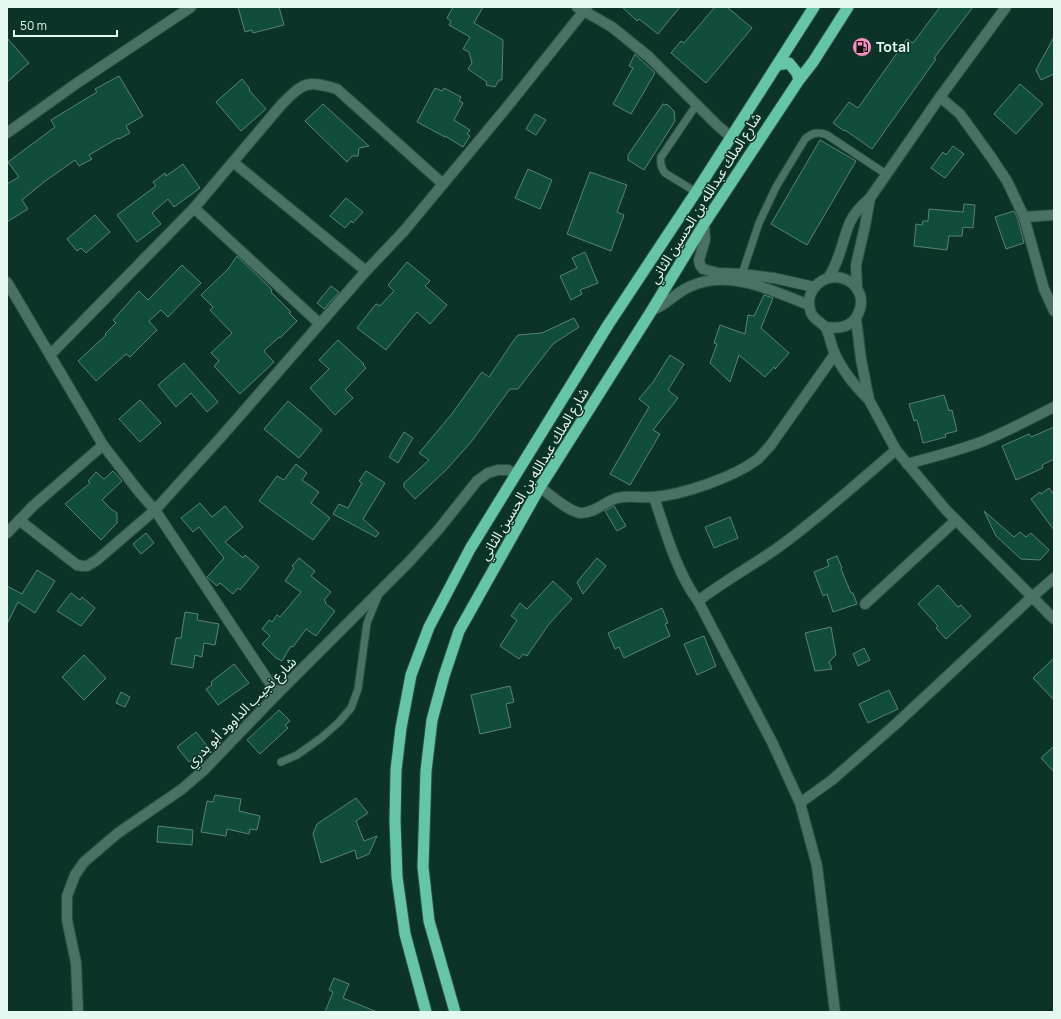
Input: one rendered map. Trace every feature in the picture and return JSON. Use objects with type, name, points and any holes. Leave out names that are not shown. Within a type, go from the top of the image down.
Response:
[{"type":"highway","name":"شارع الملك عبدالله بن الحسين الثاني","points":[[426,1012],[405,934],[397,877],[394,821],[396,770],[401,728],[411,675],[429,627],[470,550],[608,325],[696,192],[814,7]]},
{"type":"highway","name":"شارع الملك عبدالله بن الحسين الثاني","points":[[455,1012],[429,921],[423,867],[426,771],[432,720],[444,676],[459,631],[540,488],[652,310],[704,224],[848,7]]},
{"type":"highway","points":[[777,65],[789,63],[795,69],[799,80]]},
{"type":"street","points":[[7,133],[77,83],[191,7]]},
{"type":"street","points":[[828,278],[834,269],[851,221],[859,208],[870,198],[940,97],[1006,7]]},
{"type":"street","points":[[19,520],[77,565],[83,566],[97,560],[155,510],[222,436],[366,271],[404,231],[508,107],[583,8],[612,27],[654,61],[717,125],[731,137]]},
{"type":"street","points":[[50,355],[194,208],[294,92],[304,85],[318,84],[337,90],[443,184]]},
{"type":"street","points":[[940,97],[960,114],[1007,181],[1024,217],[1044,289],[1054,311]]},
{"type":"street","points":[[233,162],[366,271]]},
{"type":"street","points":[[869,400],[861,360],[856,319],[861,304],[857,288],[856,265],[870,198]]},
{"type":"street","points":[[194,208],[320,324]]},
{"type":"street","points":[[1024,217],[1054,215]]},
{"type":"street","points":[[704,224],[705,240],[699,260],[700,265],[703,268],[709,271],[742,278],[809,305]]},
{"type":"street","points":[[652,310],[664,305],[678,293],[692,285],[708,281],[742,278],[774,278],[814,287]]},
{"type":"street","points":[[856,319],[842,328],[826,327],[817,322],[809,305],[810,296],[814,287],[820,281],[828,278],[844,278],[857,288]]},
{"type":"street","points":[[7,282],[103,445],[155,510],[277,694]]},
{"type":"street","points":[[826,327],[834,354],[855,386],[869,400],[896,450],[956,520],[1054,619]]},
{"type":"street","points":[[540,488],[573,511],[581,513],[590,512],[620,497],[654,497],[688,491],[722,478],[758,459],[770,446],[834,354]]},
{"type":"street","points":[[907,464],[951,452],[980,442],[1002,433],[1054,407]]},
{"type":"street","points":[[7,533],[39,501],[103,445]]},
{"type":"street","points":[[698,601],[806,526],[896,450]]},
{"type":"street","name":"شارع نجيب الداوود أبو بدري","points":[[78,1012],[76,963],[68,920],[67,896],[76,875],[84,862],[118,833],[182,789],[204,770],[277,694],[409,562],[438,530],[477,481],[488,473],[498,470],[508,470],[516,474]]},
{"type":"street","points":[[654,497],[681,573],[692,594],[698,601],[772,742],[800,803],[818,866],[835,1012]]},
{"type":"street","points":[[866,604],[956,520]]},
{"type":"street","points":[[800,803],[832,780],[897,723],[1054,578]]},
{"type":"lane","points":[[696,192],[665,172],[660,161],[661,157],[697,104]]},
{"type":"lane","points":[[742,278],[759,223],[773,194],[805,139],[810,135],[818,133],[827,135],[886,174]]},
{"type":"lane","points":[[281,762],[297,755],[321,738],[339,722],[351,708],[358,689],[367,623],[380,590]]},
{"type":"building","points":[[238,7],[279,7],[284,25],[253,33],[252,30],[245,32]]},
{"type":"building","points":[[453,7],[483,7],[474,23],[503,40],[502,80],[499,80],[495,87],[486,85],[487,82],[468,69],[472,63],[469,52],[463,49],[470,37],[449,25],[451,21],[447,18]]},
{"type":"building","points":[[622,7],[680,7],[658,34],[639,19],[637,21]]},
{"type":"building","points":[[715,7],[727,7],[752,28],[706,83],[671,53],[681,41],[684,43]]},
{"type":"building","points":[[940,7],[973,7],[934,58],[936,59],[872,149],[833,123],[849,102],[858,108],[907,39],[913,43]]},
{"type":"building","points":[[1054,37],[1054,74],[1041,80],[1036,70]]},
{"type":"building","points":[[7,38],[29,63],[7,82]]},
{"type":"building","points":[[635,54],[655,73],[631,114],[613,104],[633,68],[629,66]]},
{"type":"building","points":[[119,76],[143,116],[126,126],[130,133],[119,139],[118,138],[89,155],[92,159],[79,166],[75,160],[44,182],[22,200],[28,209],[7,222],[7,184],[19,177],[8,162],[55,127],[51,120],[97,92],[95,89]]},
{"type":"building","points":[[242,79],[250,89],[249,90],[266,109],[241,131],[216,102]]},
{"type":"building","points":[[1020,84],[1043,104],[1016,134],[994,114]]},
{"type":"building","points":[[435,88],[442,91],[444,88],[461,97],[459,101],[463,103],[454,120],[470,130],[467,134],[470,136],[463,147],[417,122]]},
{"type":"building","points":[[323,104],[369,146],[359,148],[358,156],[352,156],[347,162],[305,121]]},
{"type":"building","points":[[663,104],[668,105],[674,111],[675,121],[644,170],[628,160],[628,155]]},
{"type":"building","points":[[535,114],[546,120],[536,135],[526,129]]},
{"type":"building","points":[[820,140],[856,161],[807,245],[771,224]]},
{"type":"building","points":[[953,146],[964,154],[945,178],[931,168],[943,152],[946,155]]},
{"type":"building","points":[[183,164],[200,188],[174,207],[168,199],[152,213],[161,224],[137,242],[117,215],[156,186],[153,182],[165,173],[166,176]]},
{"type":"building","points":[[528,169],[552,180],[540,209],[515,198]]},
{"type":"building","points":[[590,172],[627,185],[617,212],[624,215],[611,251],[567,234]]},
{"type":"building","points":[[346,198],[363,212],[353,223],[351,221],[345,228],[330,216]]},
{"type":"building","points":[[964,204],[975,205],[973,228],[963,227],[962,236],[949,236],[947,250],[914,246],[916,224],[922,225],[923,221],[928,221],[929,209],[963,212]]},
{"type":"building","points":[[1014,211],[1018,219],[1024,243],[1006,249],[995,217]]},
{"type":"building","points":[[95,215],[110,232],[86,253],[81,248],[77,251],[67,239]]},
{"type":"building","points":[[585,252],[598,283],[580,290],[582,294],[571,300],[560,276],[577,268],[572,258]]},
{"type":"building","points":[[237,256],[272,290],[271,292],[291,312],[289,313],[297,321],[264,351],[274,362],[240,394],[214,366],[219,361],[211,353],[232,333],[210,310],[213,307],[201,295],[228,269]]},
{"type":"building","points":[[407,262],[430,281],[425,286],[447,305],[430,324],[417,312],[386,350],[357,328],[375,305],[377,304],[380,306],[394,291],[388,285]]},
{"type":"building","points":[[182,265],[201,283],[168,317],[161,310],[149,321],[157,330],[130,357],[126,354],[96,381],[78,361],[106,335],[105,334],[116,323],[113,320],[139,291],[148,300]]},
{"type":"building","points":[[331,286],[339,292],[324,309],[317,303]]},
{"type":"building","points":[[764,295],[773,298],[761,328],[789,353],[775,369],[774,367],[765,377],[739,355],[730,382],[710,363],[717,344],[714,343],[720,325],[745,334],[748,315],[754,316]]},
{"type":"building","points":[[574,318],[579,327],[553,344],[518,389],[510,389],[471,442],[447,469],[415,499],[404,487],[404,483],[429,460],[419,453],[451,415],[482,372],[489,377],[518,335],[542,333]]},
{"type":"building","points":[[338,340],[364,364],[363,365],[366,368],[345,390],[353,398],[335,415],[310,388],[329,369],[319,360]]},
{"type":"building","points":[[670,355],[684,364],[668,390],[678,398],[653,430],[660,434],[630,485],[610,474],[649,407],[639,399],[653,382]]},
{"type":"building","points":[[184,363],[218,402],[207,412],[191,393],[176,407],[158,385]]},
{"type":"building","points":[[944,395],[949,411],[952,410],[957,431],[945,434],[946,437],[923,443],[917,420],[914,421],[909,404]]},
{"type":"building","points":[[140,400],[161,423],[140,442],[119,419]]},
{"type":"building","points":[[288,401],[322,430],[299,458],[264,429]]},
{"type":"building","points":[[1054,427],[1054,459],[1042,465],[1043,468],[1016,480],[1002,446],[1029,434],[1031,437]]},
{"type":"building","points":[[404,432],[413,438],[398,463],[389,457]]},
{"type":"building","points":[[296,464],[307,473],[302,480],[319,492],[311,503],[330,518],[313,540],[259,501],[277,476],[284,480]]},
{"type":"building","points":[[113,471],[122,481],[102,500],[117,513],[117,523],[101,540],[65,504],[90,483],[88,481],[96,472],[104,479]]},
{"type":"building","points":[[366,471],[385,483],[363,519],[379,533],[376,537],[333,514],[339,504],[348,508],[362,483],[359,481]]},
{"type":"building","points":[[1049,488],[1054,495],[1054,530],[1031,499],[1040,492],[1041,494]]},
{"type":"building","points":[[200,503],[212,517],[225,506],[243,527],[225,542],[243,558],[245,555],[259,567],[240,590],[238,588],[233,594],[220,583],[217,586],[207,577],[224,558],[199,527],[193,532],[181,518]]},
{"type":"building","points":[[614,506],[626,526],[617,531],[605,511]]},
{"type":"building","points":[[984,511],[1014,537],[1020,532],[1026,537],[1031,533],[1049,550],[1040,560],[1021,559],[996,536]]},
{"type":"building","points":[[730,517],[738,538],[714,548],[705,527]]},
{"type":"building","points":[[146,533],[154,543],[141,554],[133,544]]},
{"type":"building","points":[[837,556],[851,593],[853,593],[857,604],[833,612],[827,594],[823,596],[814,572],[829,566],[827,560]]},
{"type":"building","points":[[299,558],[315,571],[311,576],[331,592],[324,600],[326,602],[325,603],[335,611],[316,636],[306,629],[293,647],[291,646],[282,661],[276,658],[262,644],[270,636],[262,629],[269,620],[272,622],[277,615],[280,617],[301,592],[285,581],[294,568],[292,566]]},
{"type":"building","points":[[597,558],[606,566],[583,594],[577,582]]},
{"type":"building","points":[[37,570],[55,581],[35,613],[18,602],[7,624],[7,586],[22,594]]},
{"type":"building","points":[[553,581],[572,599],[549,624],[527,656],[523,654],[519,659],[500,646],[517,620],[511,616],[520,603],[527,609]]},
{"type":"building","points":[[938,585],[958,607],[961,605],[971,616],[946,639],[936,628],[938,626],[918,604]]},
{"type":"building","points":[[71,593],[80,600],[82,597],[95,608],[81,626],[57,611]]},
{"type":"building","points":[[662,608],[668,623],[665,624],[670,636],[624,658],[619,647],[615,649],[608,633]]},
{"type":"building","points":[[185,612],[198,614],[197,620],[219,624],[215,645],[204,643],[202,657],[195,655],[193,668],[171,664],[176,638],[181,638]]},
{"type":"building","points":[[831,627],[836,655],[829,662],[832,669],[815,671],[805,633]]},
{"type":"building","points":[[704,636],[716,666],[697,675],[684,644]]},
{"type":"building","points":[[864,648],[870,660],[858,666],[853,654]]},
{"type":"building","points":[[84,655],[106,678],[84,700],[62,677]]},
{"type":"building","points":[[1054,658],[1054,700],[1033,678]]},
{"type":"building","points":[[234,664],[249,683],[218,705],[206,689],[212,685],[211,682]]},
{"type":"building","points":[[510,686],[514,702],[506,704],[511,727],[480,734],[471,695]]},
{"type":"building","points":[[889,690],[898,709],[868,723],[859,704]]},
{"type":"building","points":[[121,692],[130,697],[125,707],[116,703]]},
{"type":"building","points":[[279,710],[290,721],[285,725],[288,728],[260,754],[247,740]]},
{"type":"building","points":[[196,732],[208,747],[189,762],[177,747]]},
{"type":"building","points":[[1054,746],[1054,772],[1041,758]]},
{"type":"building","points":[[215,795],[241,799],[239,811],[260,816],[257,830],[250,829],[249,834],[227,829],[226,836],[201,832],[207,801],[213,802]]},
{"type":"building","points":[[356,798],[368,813],[356,821],[364,841],[377,836],[369,854],[357,859],[355,850],[321,863],[313,834],[317,824]]},
{"type":"building","points":[[158,826],[193,830],[192,845],[157,842]]},
{"type":"building","points":[[334,978],[349,984],[343,998],[377,1012],[325,1012],[333,992],[329,990]]},
{"type":"place","name":"Total","points":[[862,47]]}]
